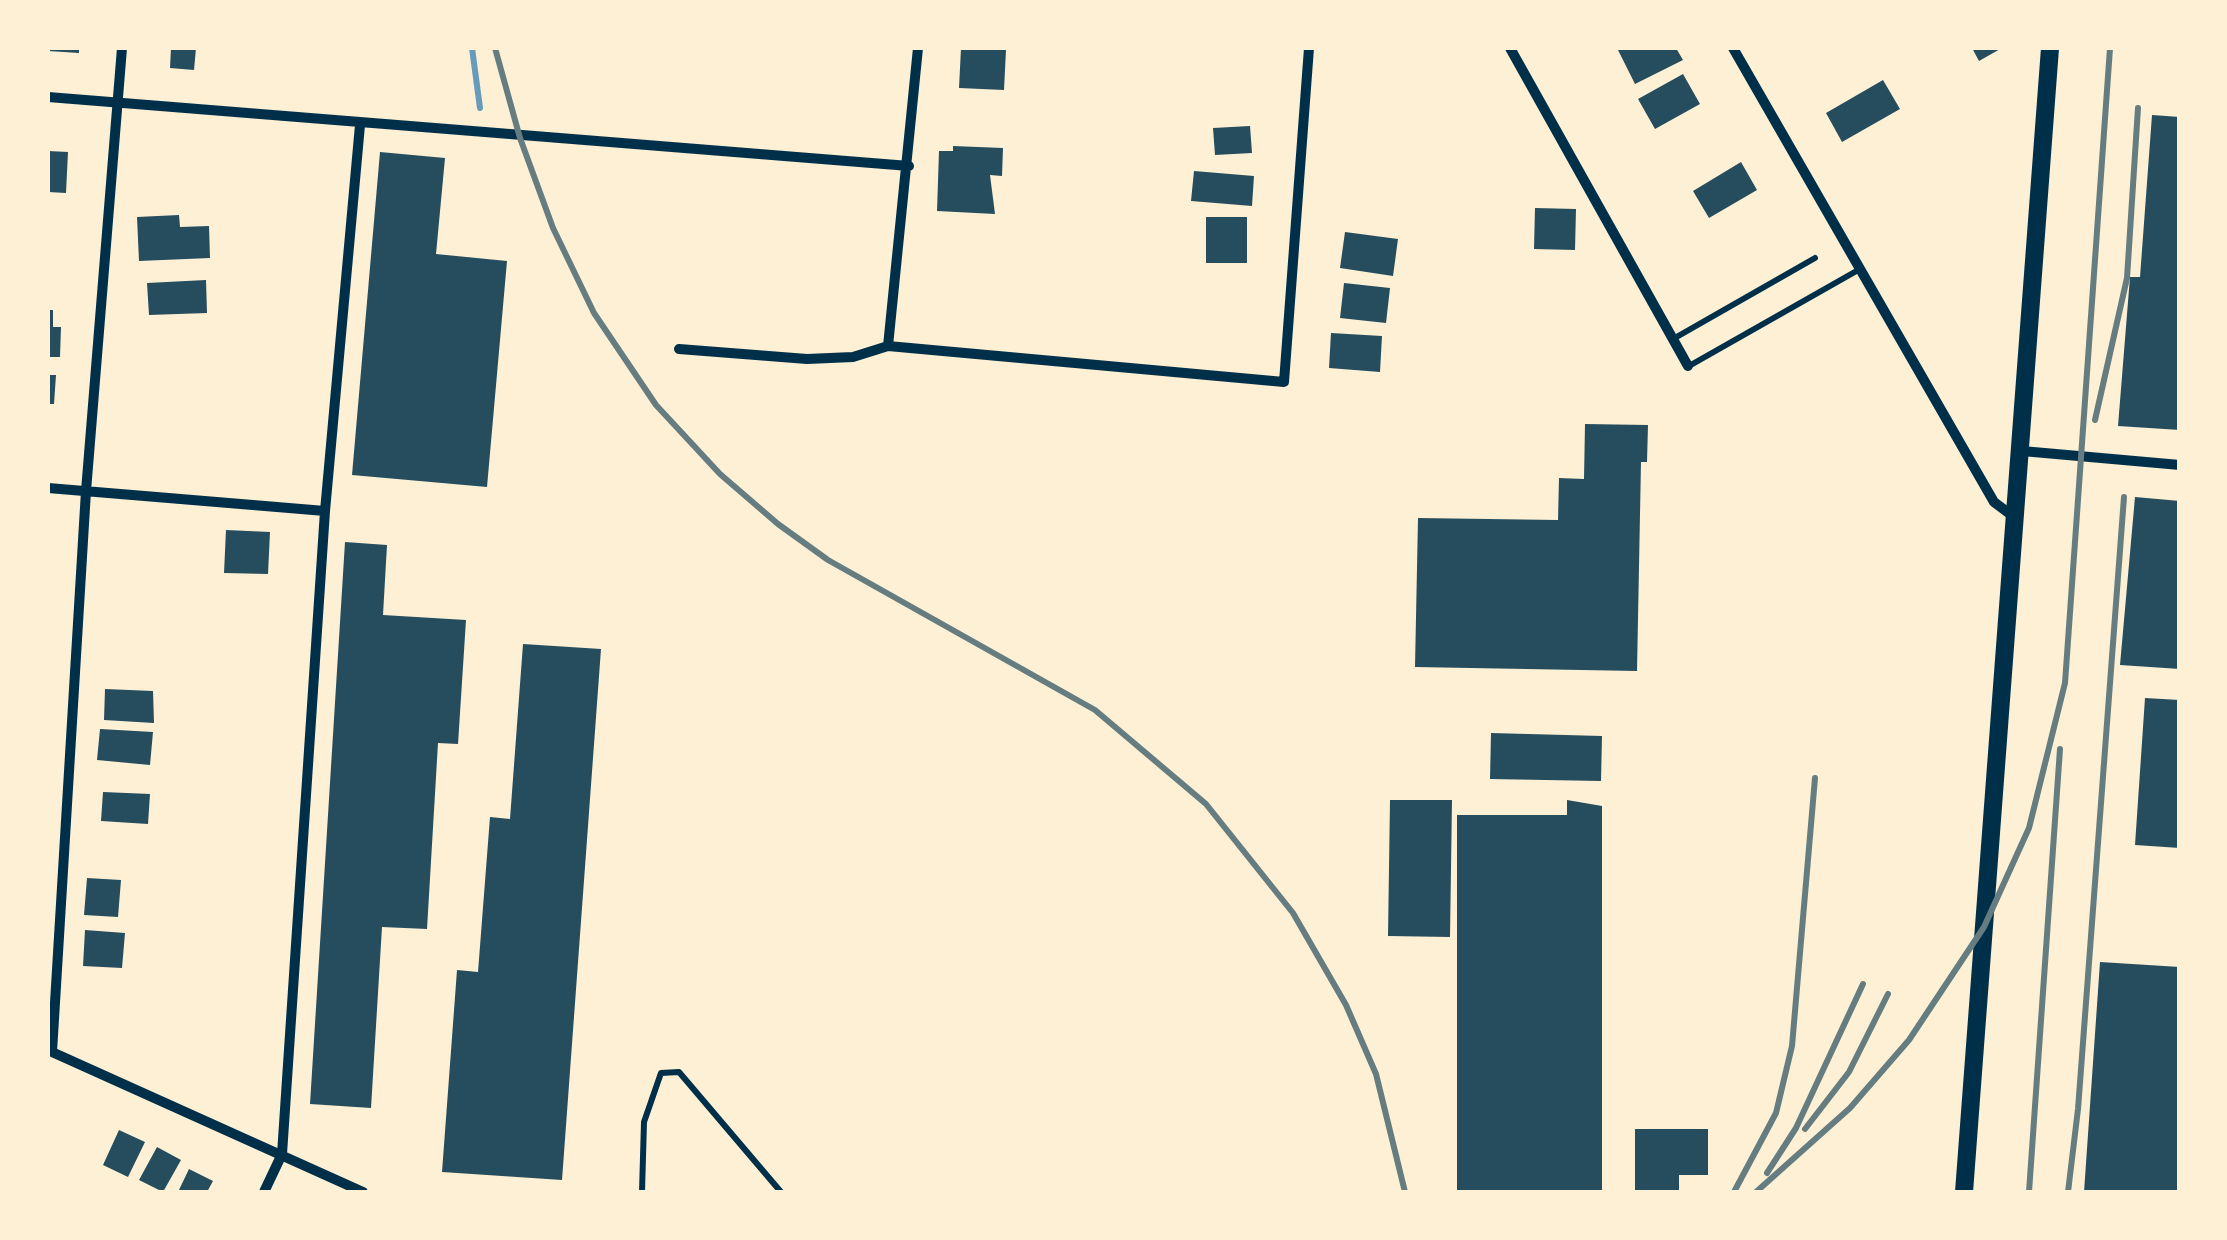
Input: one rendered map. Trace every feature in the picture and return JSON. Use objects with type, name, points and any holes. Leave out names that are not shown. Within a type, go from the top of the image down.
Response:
[{"type":"street","points":[[122,48],[86,491],[52,1052],[363,1192]]},
{"type":"street","points":[[888,346],[918,48]]},
{"type":"street","points":[[680,349],[807,359],[853,357],[888,346],[1284,382],[1309,48]]},
{"type":"street","points":[[1510,48],[1688,366]]},
{"type":"street","points":[[1733,48],[1994,502],[2016,518]]},
{"type":"street","points":[[1964,1192],[2050,48]]},
{"type":"street","points":[[48,97],[909,166]]},
{"type":"street","points":[[264,1192],[282,1154],[325,511],[360,124]]},
{"type":"street","points":[[2022,450],[2180,465]]},
{"type":"street","points":[[48,488],[325,511]]},
{"type":"lane","points":[[1673,339],[1816,258]]},
{"type":"lane","points":[[1688,366],[1860,269]]},
{"type":"lane","points":[[642,1192],[644,1122],[661,1073],[679,1072],[781,1192]]},
{"type":"building","points":[[79,48],[79,53],[48,51]]},
{"type":"building","points":[[171,48],[196,48],[194,70],[170,68]]},
{"type":"building","points":[[961,48],[1006,50],[1004,90],[959,88]]},
{"type":"building","points":[[1617,48],[1676,48],[1683,60],[1635,84]]},
{"type":"building","points":[[1972,48],[2002,48],[1979,61]]},
{"type":"building","points":[[1683,74],[1700,104],[1655,129],[1638,99]]},
{"type":"building","points":[[1883,80],[1900,109],[1842,142],[1826,113]]},
{"type":"building","points":[[2152,115],[2180,117],[2180,430],[2118,426],[2130,277],[2140,277]]},
{"type":"building","points":[[1250,126],[1252,153],[1215,155],[1213,128]]},
{"type":"building","points":[[953,146],[1003,148],[1002,176],[990,175],[995,214],[937,211],[939,151],[953,151]]},
{"type":"building","points":[[48,151],[68,152],[66,193],[48,192]]},
{"type":"building","points":[[380,152],[445,158],[436,254],[507,261],[487,487],[352,475]]},
{"type":"building","points":[[1741,162],[1757,190],[1709,218],[1693,191]]},
{"type":"building","points":[[1194,171],[1254,176],[1252,206],[1191,201]]},
{"type":"building","points":[[1535,208],[1576,209],[1575,250],[1534,249]]},
{"type":"building","points":[[179,215],[180,227],[209,226],[210,258],[139,261],[137,217]]},
{"type":"building","points":[[1206,217],[1247,217],[1247,263],[1206,263]]},
{"type":"building","points":[[1345,232],[1398,239],[1393,276],[1340,268]]},
{"type":"building","points":[[206,280],[207,313],[149,315],[147,283]]},
{"type":"building","points":[[1344,283],[1390,288],[1386,323],[1340,318]]},
{"type":"building","points":[[48,310],[53,310],[53,327],[61,327],[60,357],[48,357]]},
{"type":"building","points":[[1331,333],[1382,336],[1380,372],[1329,368]]},
{"type":"building","points":[[48,375],[56,375],[54,404],[48,404]]},
{"type":"building","points":[[1585,424],[1648,425],[1647,462],[1641,462],[1637,671],[1415,667],[1418,518],[1558,520],[1559,478],[1584,479]]},
{"type":"building","points":[[2135,497],[2180,501],[2180,669],[2120,665]]},
{"type":"building","points":[[226,530],[270,532],[268,574],[224,573]]},
{"type":"building","points":[[345,542],[387,545],[383,615],[466,620],[458,744],[438,743],[427,929],[382,927],[371,1108],[310,1104]]},
{"type":"building","points":[[523,644],[601,649],[562,1180],[442,1172],[457,970],[478,972],[490,817],[510,819]]},
{"type":"building","points":[[105,689],[153,691],[154,723],[104,720]]},
{"type":"building","points":[[2145,698],[2180,700],[2180,848],[2135,845]]},
{"type":"building","points":[[100,729],[153,732],[150,765],[97,760]]},
{"type":"building","points":[[1491,733],[1602,736],[1601,781],[1490,779]]},
{"type":"building","points":[[103,792],[150,794],[148,824],[101,821]]},
{"type":"building","points":[[1390,800],[1452,800],[1450,937],[1388,936]]},
{"type":"building","points":[[1567,800],[1602,806],[1602,1192],[1457,1192],[1457,815],[1567,815]]},
{"type":"building","points":[[87,878],[121,880],[118,917],[84,915]]},
{"type":"building","points":[[85,930],[125,933],[122,968],[83,966]]},
{"type":"building","points":[[2100,962],[2180,967],[2180,1192],[2084,1192]]},
{"type":"building","points":[[1635,1129],[1708,1129],[1708,1175],[1679,1175],[1679,1192],[1635,1192]]},
{"type":"building","points":[[119,1130],[145,1142],[128,1177],[103,1165]]},
{"type":"building","points":[[157,1147],[181,1160],[163,1192],[139,1180]]},
{"type":"building","points":[[189,1169],[213,1181],[207,1192],[178,1192]]},
{"type":"waterway","points":[[472,48],[480,108]]},
{"type":"railway","points":[[495,48],[520,138],[553,228],[594,313],[656,405],[720,474],[778,524],[828,560],[1095,710],[1206,804],[1293,913],[1346,1005],[1376,1074],[1405,1192]]},
{"type":"railway","points":[[1756,1192],[1850,1108],[1909,1040],[1984,927],[2029,828],[2065,683],[2110,48]]},
{"type":"railway","points":[[2095,420],[2127,278],[2138,108]]},
{"type":"railway","points":[[2068,1192],[2078,1109],[2124,497]]},
{"type":"railway","points":[[2029,1192],[2060,749]]},
{"type":"railway","points":[[1734,1192],[1776,1113],[1792,1046],[1815,778]]},
{"type":"railway","points":[[1767,1173],[1796,1128],[1863,984]]},
{"type":"railway","points":[[1805,1129],[1849,1072],[1888,994]]}]
